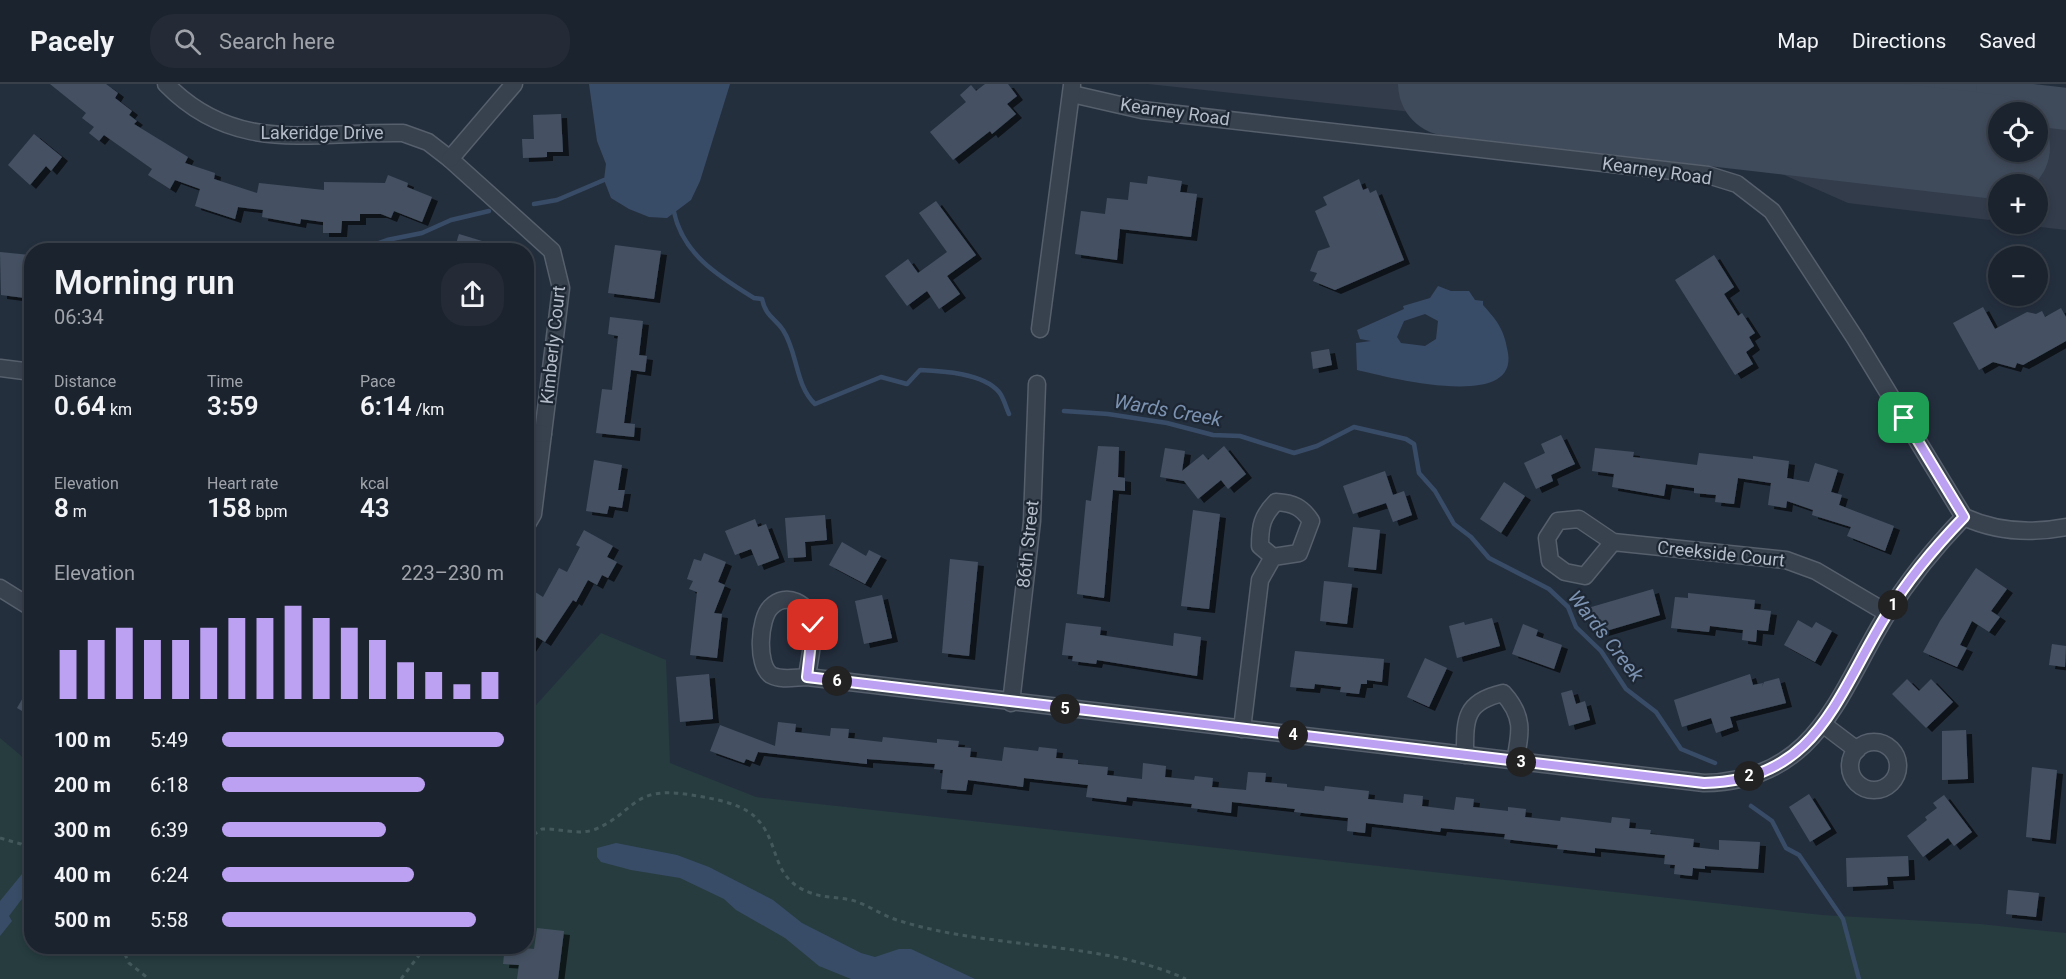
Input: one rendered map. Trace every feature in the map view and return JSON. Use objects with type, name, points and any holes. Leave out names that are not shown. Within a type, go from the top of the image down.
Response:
[{"type":"street","name":"Lakeridge Drive","points":[[166,84],[202,114],[241,131],[279,137],[403,133],[428,142],[450,159]]},
{"type":"street","points":[[450,159],[514,84]]},
{"type":"street","points":[[1041,328],[1072,89]]},
{"type":"street","name":"Kearney Road","points":[[1072,89],[1142,110],[1708,175],[1737,184],[1772,212],[1855,338],[1964,517]]},
{"type":"street","name":"Kimberly Court","points":[[450,159],[552,251],[561,288],[535,433],[534,474]]},
{"type":"street","points":[[0,369],[24,371]]},
{"type":"street","name":"86th Street","points":[[1011,703],[1032,520],[1037,384]]},
{"type":"street","points":[[807,677],[813,625],[810,611],[803,604],[792,600],[778,602],[770,607],[765,617],[760,654],[762,665],[771,675],[783,679],[807,677],[1515,761],[1716,782],[1735,780],[1768,769],[1810,741],[1824,725],[1887,613],[1914,575],[1964,517],[1984,526],[2017,531],[2066,527]]},
{"type":"street","name":"Creekside Court","points":[[1613,542],[1786,560],[1816,571],[1887,613]]},
{"type":"street","points":[[1242,729],[1260,580],[1273,557]]},
{"type":"street","points":[[0,588],[24,603]]},
{"type":"street","points":[[1465,755],[1465,731],[1469,712],[1481,698],[1503,693],[1516,707],[1520,727],[1515,761]]},
{"type":"street","points":[[1824,725],[1857,750]]},
{"type":"path","points":[[534,834],[542,829],[580,832],[597,828],[649,794],[666,792],[700,797],[752,814],[766,831],[784,875],[797,887],[808,892],[853,900],[897,920],[923,927],[995,940],[1091,952],[1158,968],[1186,979]]},
{"type":"path","points":[[0,837],[24,846]]},
{"type":"path","points":[[125,954],[129,963],[149,979]]},
{"type":"path","points":[[401,979],[420,954]]},
{"type":"shaded area","points":[[1148,84],[1966,84],[2066,96],[2066,230],[2048,228],[2048,174],[1988,174],[1988,220],[1848,203],[1714,144]]},
{"type":"green space","points":[[601,633],[666,660],[670,763],[756,797],[1822,915],[1980,924],[2066,933],[2066,979],[0,979],[0,738],[24,758],[24,954],[534,954],[534,707]]},
{"type":"water","points":[[589,84],[730,84],[700,181],[691,200],[667,218],[649,217],[611,198],[604,180],[606,164],[597,141]]},
{"type":"water","points":[[1438,286],[1451,291],[1469,291],[1475,300],[1483,301],[1483,305],[1496,321],[1505,338],[1508,353],[1505,371],[1492,382],[1471,386],[1445,386],[1418,383],[1357,370],[1356,343],[1371,341],[1360,339],[1357,330],[1404,309],[1403,306],[1430,298]],"holes":[[[1425,314],[1438,321],[1436,339],[1425,346],[1401,343],[1397,337],[1404,321]]]},
{"type":"water","points":[[616,843],[677,855],[709,867],[773,900],[802,923],[861,953],[875,957],[899,949],[911,949],[975,979],[851,979],[819,966],[785,938],[736,910],[724,899],[680,878],[631,870],[601,862],[597,857],[597,848]]},
{"type":"water","points":[[24,872],[24,896],[9,916],[12,921],[0,936],[0,901]]},
{"type":"building","points":[[50,84],[106,84],[118,93],[115,98],[132,111],[129,115],[137,121],[134,124],[188,157],[185,163],[215,173],[214,179],[257,193],[259,183],[324,190],[324,182],[385,183],[388,175],[408,183],[407,187],[432,197],[422,222],[394,211],[391,218],[381,214],[360,214],[360,221],[342,221],[341,233],[323,233],[323,222],[301,219],[300,224],[262,217],[263,210],[238,207],[235,219],[195,206],[200,189],[175,180],[170,189],[148,175],[152,169],[104,135],[99,141],[89,133],[94,127],[82,118],[86,113]]},
{"type":"building","points":[[985,84],[1008,84],[1017,96],[1007,104],[1016,114],[992,134],[990,131],[953,160],[930,132],[966,102],[960,95],[971,85],[976,91]]},
{"type":"building","points":[[561,114],[563,152],[547,152],[547,157],[523,158],[522,139],[534,139],[533,115]]},
{"type":"building","points":[[34,134],[62,157],[51,171],[46,166],[30,185],[8,165]]},
{"type":"building","points":[[1148,176],[1182,181],[1180,192],[1197,194],[1191,237],[1120,229],[1117,260],[1075,254],[1081,211],[1105,214],[1107,198],[1128,200],[1130,182],[1147,184]]},
{"type":"building","points":[[1359,179],[1363,190],[1368,188],[1370,193],[1376,190],[1404,260],[1335,290],[1313,281],[1317,273],[1310,271],[1318,251],[1330,247],[1315,211],[1327,205],[1323,197]]},
{"type":"building","points":[[936,201],[976,255],[947,276],[960,294],[939,309],[927,291],[907,306],[885,276],[908,259],[918,273],[947,252],[919,213]]},
{"type":"building","points":[[459,234],[489,243],[456,243]]},
{"type":"building","points":[[615,245],[661,251],[654,299],[608,293]]},
{"type":"building","points":[[0,252],[24,254],[24,298],[1,295]]},
{"type":"building","points":[[1714,255],[1734,287],[1724,294],[1738,316],[1742,313],[1755,333],[1749,337],[1754,346],[1746,352],[1753,364],[1735,375],[1675,280]]},
{"type":"building","points":[[1983,307],[1995,329],[2027,312],[2036,314],[2042,311],[2045,317],[2061,308],[2066,317],[2066,341],[2023,365],[2017,363],[2015,368],[1993,362],[1979,370],[1953,323]]},
{"type":"building","points":[[610,317],[643,321],[639,355],[647,356],[645,372],[631,370],[624,423],[635,424],[634,437],[596,433],[602,389],[612,390],[618,336],[608,334]]},
{"type":"building","points":[[1329,349],[1332,365],[1313,369],[1311,352]]},
{"type":"building","points":[[1561,435],[1575,464],[1551,475],[1553,481],[1536,489],[1524,463],[1545,453],[1541,444]]},
{"type":"building","points":[[1098,446],[1119,447],[1118,477],[1125,478],[1125,491],[1113,490],[1104,598],[1077,594],[1086,500],[1091,501]]},
{"type":"building","points":[[1224,446],[1246,474],[1228,489],[1221,480],[1198,499],[1184,481],[1160,477],[1165,448],[1185,451],[1182,471],[1203,454],[1208,460]]},
{"type":"building","points":[[1595,448],[1634,452],[1633,457],[1697,465],[1699,453],[1789,461],[1787,478],[1809,482],[1815,463],[1838,470],[1831,492],[1842,495],[1839,505],[1894,526],[1885,551],[1847,536],[1851,527],[1812,515],[1813,510],[1787,501],[1786,508],[1768,505],[1771,483],[1738,478],[1734,504],[1715,502],[1716,495],[1694,493],[1694,488],[1666,484],[1664,496],[1612,487],[1614,474],[1592,471]]},
{"type":"building","points":[[594,460],[622,465],[618,490],[625,490],[622,508],[609,506],[607,514],[586,511]]},
{"type":"building","points":[[1385,471],[1393,495],[1404,491],[1412,515],[1393,522],[1386,503],[1353,514],[1343,486]]},
{"type":"building","points":[[1504,482],[1525,496],[1501,533],[1480,519]]},
{"type":"building","points":[[1193,510],[1220,514],[1209,609],[1181,606]]},
{"type":"building","points":[[825,515],[827,540],[805,542],[806,557],[788,558],[785,518]]},
{"type":"building","points":[[755,519],[758,527],[766,524],[779,558],[758,566],[751,549],[735,555],[725,531]]},
{"type":"building","points":[[1353,527],[1380,530],[1376,570],[1348,567]]},
{"type":"building","points":[[584,530],[613,546],[607,557],[617,562],[608,578],[602,575],[597,585],[588,580],[576,602],[573,600],[545,642],[537,637],[534,642],[534,591],[543,597],[559,568],[567,572],[580,547],[576,545]]},
{"type":"building","points":[[842,542],[866,556],[869,550],[881,556],[865,584],[829,565]]},
{"type":"building","points":[[704,553],[726,562],[718,582],[725,585],[714,613],[722,614],[717,658],[690,655],[697,592],[689,589],[693,581],[687,579],[694,559],[701,561]]},
{"type":"building","points":[[950,559],[978,562],[969,656],[942,653]]},
{"type":"building","points":[[1976,568],[2007,589],[1991,611],[2000,617],[1989,632],[1972,621],[1960,645],[1967,648],[1957,667],[1923,652],[1940,621]]},
{"type":"building","points":[[1324,581],[1352,584],[1347,624],[1320,621]]},
{"type":"building","points":[[1653,589],[1660,615],[1596,634],[1588,608]]},
{"type":"building","points":[[1688,593],[1755,600],[1754,609],[1771,611],[1768,631],[1757,630],[1756,642],[1742,640],[1743,630],[1710,626],[1709,632],[1671,628],[1675,597],[1688,598]]},
{"type":"building","points":[[882,595],[892,638],[864,644],[855,601]]},
{"type":"building","points":[[1492,618],[1500,646],[1457,658],[1449,626],[1464,622],[1465,625]]},
{"type":"building","points":[[1798,620],[1812,628],[1816,622],[1832,631],[1815,662],[1784,645]]},
{"type":"building","points":[[1066,623],[1101,627],[1100,635],[1173,646],[1174,633],[1201,637],[1197,676],[1097,660],[1096,664],[1072,661],[1073,656],[1062,655]]},
{"type":"building","points":[[1523,624],[1538,630],[1536,636],[1562,645],[1554,669],[1512,654]]},
{"type":"building","points":[[2052,644],[2066,646],[2065,667],[2049,665]]},
{"type":"building","points":[[1295,651],[1384,659],[1382,682],[1367,680],[1367,684],[1361,684],[1359,694],[1340,692],[1341,687],[1315,684],[1314,689],[1290,687]]},
{"type":"building","points":[[1425,658],[1447,668],[1429,707],[1407,697]]},
{"type":"building","points":[[709,674],[713,719],[680,722],[676,677]]},
{"type":"building","points":[[1750,674],[1753,685],[1763,683],[1762,687],[1764,682],[1779,678],[1786,703],[1730,717],[1733,727],[1716,733],[1711,718],[1682,727],[1674,700]]},
{"type":"building","points":[[1907,679],[1919,691],[1931,679],[1953,702],[1926,728],[1892,694]]},
{"type":"building","points":[[1572,690],[1576,704],[1585,701],[1590,720],[1569,726],[1561,693]]},
{"type":"building","points":[[24,696],[24,712],[17,708]]},
{"type":"building","points":[[778,722],[796,724],[795,732],[830,736],[831,728],[849,729],[848,738],[882,742],[883,737],[937,743],[937,739],[959,741],[958,747],[971,748],[970,757],[1002,761],[1004,747],[1038,751],[1039,747],[1057,749],[1056,758],[1078,760],[1078,764],[1108,767],[1107,775],[1142,779],[1143,763],[1166,766],[1165,777],[1194,780],[1195,776],[1213,778],[1212,787],[1246,790],[1248,772],[1266,773],[1265,782],[1324,791],[1325,786],[1369,791],[1368,799],[1403,803],[1404,794],[1423,796],[1422,806],[1454,810],[1456,797],[1474,799],[1473,807],[1508,811],[1508,807],[1526,809],[1525,817],[1560,821],[1561,817],[1611,823],[1612,817],[1630,819],[1629,828],[1651,830],[1650,834],[1694,839],[1693,847],[1719,850],[1719,840],[1760,842],[1758,869],[1705,866],[1705,869],[1693,868],[1692,876],[1674,874],[1675,865],[1664,864],[1665,855],[1595,848],[1595,853],[1557,849],[1558,845],[1504,839],[1505,834],[1441,828],[1440,832],[1366,823],[1365,833],[1347,831],[1348,818],[1294,812],[1295,809],[1232,802],[1231,813],[1191,808],[1192,804],[1127,797],[1126,802],[1086,797],[1088,785],[1024,778],[1023,787],[968,780],[966,791],[941,789],[943,770],[934,769],[935,764],[867,759],[867,764],[758,752],[754,762],[746,759],[744,763],[710,751],[720,725],[775,746]]},
{"type":"building","points":[[1966,730],[1968,779],[1942,780],[1942,731]]},
{"type":"building","points":[[2032,767],[2057,770],[2050,840],[2026,837]]},
{"type":"building","points":[[1809,794],[1831,829],[1810,842],[1789,807]]},
{"type":"building","points":[[1944,795],[1972,832],[1954,846],[1948,838],[1923,857],[1907,836],[1927,820],[1925,817],[1937,808],[1933,803]]},
{"type":"building","points":[[1908,856],[1909,876],[1887,877],[1888,885],[1847,887],[1846,858]]},
{"type":"building","points":[[2008,890],[2039,893],[2036,917],[2006,914]]},
{"type":"building","points":[[537,928],[564,931],[558,979],[517,979],[519,965],[503,964],[504,954],[534,954]]},
{"type":"waterway","name":"Wards Creek","points":[[534,204],[557,200],[604,180]]},
{"type":"waterway","name":"Wards Creek","points":[[379,243],[422,233],[451,220],[489,211]]},
{"type":"waterway","name":"Wards Creek","points":[[674,212],[679,227],[694,253],[716,273],[741,290],[754,298],[762,299],[768,313],[788,339],[804,388],[815,404],[881,377],[907,384],[920,370],[929,370],[962,374],[983,381],[999,392],[1009,414]]},
{"type":"waterway","name":"Wards Creek","points":[[1064,411],[1108,414],[1167,423],[1213,435],[1240,436],[1294,453],[1317,446],[1354,427],[1406,439],[1414,444],[1419,473],[1435,491],[1454,524],[1471,537],[1489,558],[1549,589],[1568,607],[1576,627],[1601,651],[1626,689],[1656,712],[1681,749],[1715,763]]},
{"type":"waterway","name":"Wards Creek","points":[[1751,806],[1772,821],[1786,848],[1799,855],[1843,919],[1859,979]]},
{"type":"taxiway","points":[[1489,84],[1489,89]]},
{"type":"taxiway","points":[[1638,105],[1640,84]]},
{"type":"taxiway","points":[[1855,84],[2066,109]]},
{"type":"taxiway","points":[[1949,141],[1956,84]]},
{"type":"runway","points":[[1450,84],[1988,146]]},
{"type":"route","points":[[813,625],[807,677],[1011,703],[1704,783],[1735,780],[1768,769],[1810,741],[1824,725],[1887,613],[1914,575],[1964,517],[1904,418]]}]
